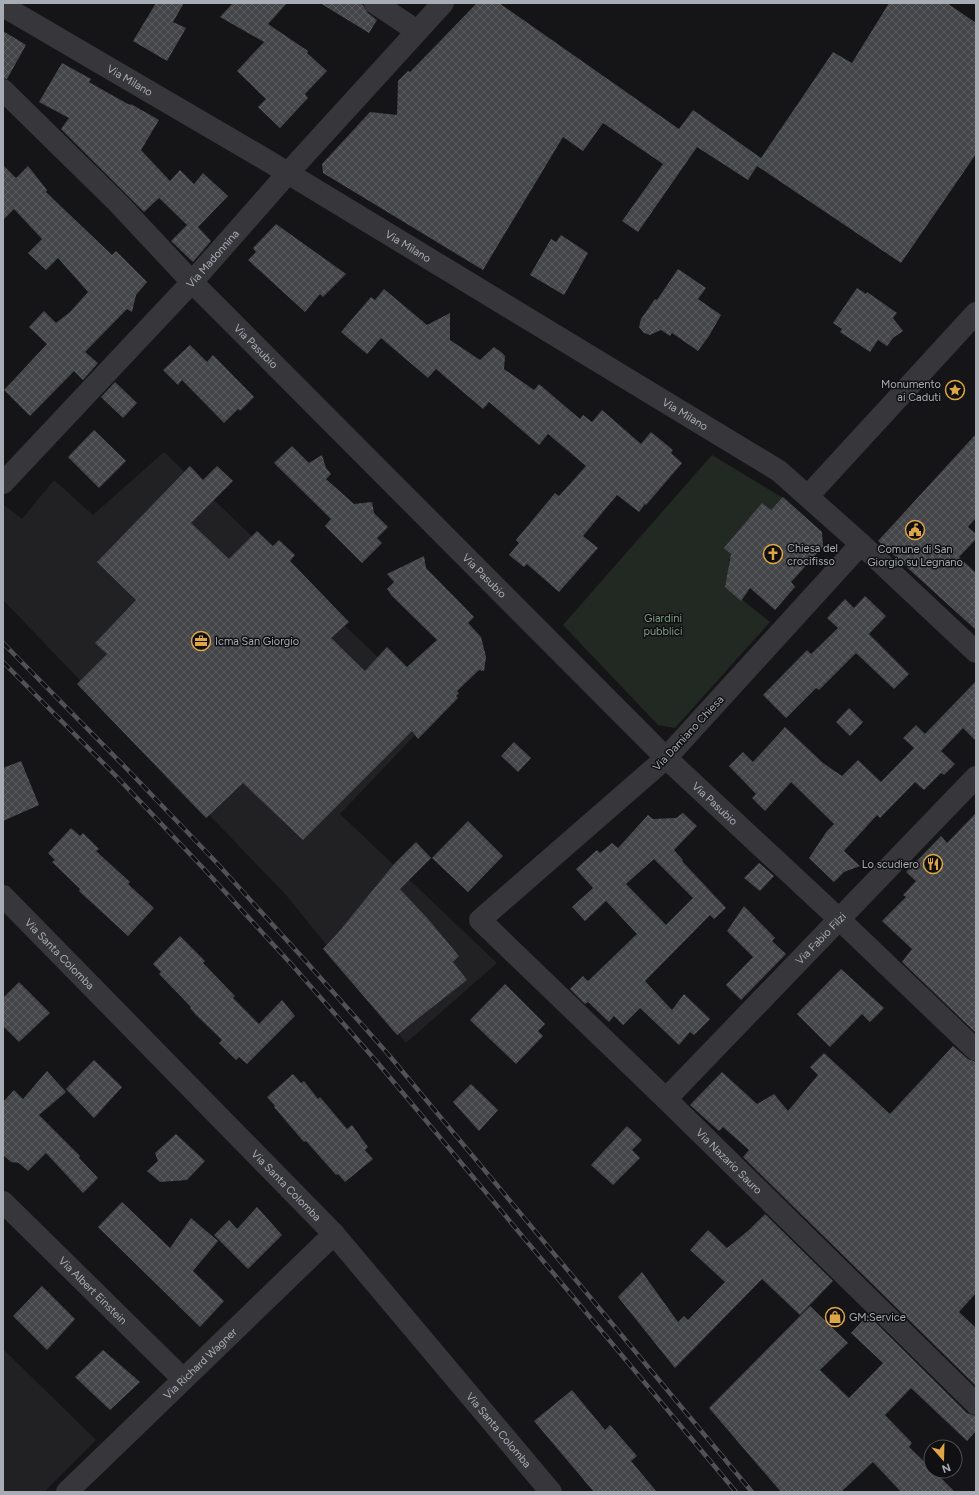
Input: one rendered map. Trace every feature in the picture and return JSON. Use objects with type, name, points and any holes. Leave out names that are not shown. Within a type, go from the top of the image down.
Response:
[{"type":"street","points":[[375,3],[417,31]]},
{"type":"street","name":"Via Madonnina","points":[[3,483],[192,282],[288,173],[443,3]]},
{"type":"street","name":"Via Milano","points":[[3,6],[288,173],[779,471],[808,496],[976,652]]},
{"type":"street","name":"Via Pasubio","points":[[3,90],[118,203],[192,282],[666,758],[839,919],[976,1050]]},
{"type":"street","points":[[808,496],[976,313]]},
{"type":"street","name":"Via Damiano Chiesa","points":[[480,920],[666,758],[860,544]]},
{"type":"street","name":"Via Fabio Filzi","points":[[666,1099],[976,777]]},
{"type":"street","name":"Via Santa Colomba","points":[[3,896],[334,1234],[551,1492]]},
{"type":"street","name":"Via Nazario Sauro","points":[[480,920],[666,1099],[976,1404]]},
{"type":"street","name":"Via Albert Einstein","points":[[3,1202],[183,1379]]},
{"type":"street","name":"Via Richard Wagner","points":[[67,1492],[334,1234]]},
{"type":"shaded area","name":"Icma San Giorgio","points":[[164,452],[436,713],[340,814],[497,963],[406,1043],[286,895],[3,600],[4,505],[22,519],[54,480],[93,515]]},
{"type":"shaded area","points":[[3,1349],[96,1440],[44,1492],[3,1492]]},
{"type":"green space","name":"Giardini pubblici","points":[[712,455],[788,501],[729,560],[728,588],[770,622],[675,728],[658,725],[563,625]]},
{"type":"building","points":[[156,3],[184,3],[173,22],[186,28],[167,61],[133,41]]},
{"type":"building","points":[[233,3],[287,3],[268,24],[308,51],[307,53],[327,71],[305,94],[308,98],[280,128],[258,107],[266,99],[237,71],[264,42],[220,17]]},
{"type":"building","points":[[320,3],[359,3],[363,5],[368,13],[377,20],[369,33]]},
{"type":"building","points":[[477,3],[499,3],[679,129],[693,110],[761,158],[833,52],[852,63],[889,3],[947,3],[976,23],[976,154],[901,263],[757,166],[748,180],[697,147],[638,232],[622,221],[663,164],[603,123],[583,151],[563,137],[483,270],[323,173],[322,164],[370,112],[397,115],[398,81],[408,71],[410,72]]},
{"type":"building","points":[[3,31],[26,45],[7,79],[3,78]]},
{"type":"building","points":[[62,63],[91,79],[89,82],[159,120],[141,150],[170,181],[180,170],[194,184],[203,173],[228,196],[198,227],[211,241],[193,262],[171,241],[187,225],[159,198],[144,212],[61,129],[69,118],[39,102]]},
{"type":"building","points":[[3,165],[16,178],[28,166],[47,190],[46,192],[112,255],[116,251],[147,282],[136,295],[132,312],[127,309],[85,352],[98,363],[83,380],[74,371],[30,416],[4,390],[47,344],[29,327],[44,311],[56,323],[70,312],[88,292],[58,258],[46,270],[28,253],[42,239],[14,209],[3,220]]},
{"type":"building","points":[[276,224],[346,274],[323,297],[320,294],[305,312],[248,260],[256,252],[253,248]]},
{"type":"building","points":[[561,235],[588,253],[564,295],[530,275],[551,239],[556,242]]},
{"type":"building","points":[[678,269],[706,288],[698,299],[721,315],[698,351],[672,333],[670,336],[661,330],[650,335],[644,333],[639,327],[641,319],[655,299],[657,300]]},
{"type":"building","points":[[857,288],[866,294],[867,292],[897,313],[893,318],[903,331],[893,338],[887,346],[878,340],[870,352],[840,332],[842,329],[833,323]]},
{"type":"building","points":[[384,289],[427,325],[450,313],[450,340],[480,360],[494,347],[505,356],[504,369],[534,390],[539,384],[580,419],[583,415],[592,422],[602,410],[641,444],[651,432],[673,450],[671,453],[682,463],[639,512],[617,495],[583,536],[598,548],[559,592],[527,564],[524,567],[509,555],[519,543],[516,540],[555,493],[559,496],[586,466],[548,434],[539,445],[489,402],[483,409],[436,369],[428,378],[381,338],[367,354],[341,332],[371,297],[375,300]]},
{"type":"building","points":[[190,345],[207,362],[213,355],[254,397],[240,411],[238,409],[224,423],[182,380],[178,385],[163,370]]},
{"type":"building","points":[[115,382],[137,403],[123,418],[101,397]]},
{"type":"building","points":[[94,430],[126,461],[99,488],[68,457]]},
{"type":"building","name":"Comune di San Giorgio su Legnano","points":[[976,434],[976,518],[968,527],[976,534],[976,539],[959,557],[976,573],[976,630],[878,541]]},
{"type":"building","points":[[292,446],[309,463],[322,455],[326,468],[331,474],[326,479],[354,504],[372,502],[374,513],[388,527],[377,538],[382,543],[362,563],[325,526],[331,519],[274,463]]},
{"type":"building","name":"Icma San Giorgio","points":[[190,466],[203,480],[217,466],[233,481],[191,523],[229,559],[257,531],[273,546],[279,540],[295,555],[290,561],[349,622],[331,638],[365,671],[387,647],[407,667],[437,640],[392,596],[387,589],[394,582],[387,574],[424,556],[426,568],[474,617],[468,623],[481,637],[486,657],[484,671],[479,670],[457,691],[459,693],[456,696],[458,698],[418,739],[412,731],[303,840],[243,783],[206,818],[77,684],[107,654],[95,643],[136,600],[97,562]]},
{"type":"building","name":"Chiesa del crocifisso","points":[[783,497],[822,532],[823,547],[791,582],[795,587],[775,610],[750,588],[741,601],[725,587],[731,554],[724,548],[762,503],[771,510]]},
{"type":"building","points":[[865,596],[886,616],[869,634],[909,674],[894,689],[856,653],[819,690],[816,688],[786,718],[763,695],[807,650],[811,654],[838,628],[827,618],[845,599],[854,608]]},
{"type":"building","points":[[976,681],[976,741],[963,728],[941,751],[955,764],[944,775],[941,773],[924,790],[915,782],[880,818],[877,815],[844,851],[860,866],[844,872],[834,882],[809,858],[827,831],[834,824],[791,782],[765,811],[752,798],[756,794],[729,766],[743,752],[753,762],[785,727],[823,763],[842,776],[858,760],[881,782],[914,748],[903,738],[916,725],[925,734]]},
{"type":"building","points":[[849,708],[863,722],[850,736],[836,722]]},
{"type":"building","points":[[514,742],[531,758],[518,772],[501,756]]},
{"type":"building","points":[[21,761],[39,805],[3,821],[3,768]]},
{"type":"building","points":[[683,813],[697,826],[674,850],[683,860],[682,861],[726,908],[714,919],[710,915],[645,981],[672,1010],[684,994],[710,1019],[694,1035],[690,1032],[679,1045],[640,1008],[623,1025],[614,1016],[609,1022],[588,1002],[585,1004],[570,989],[583,976],[588,981],[637,934],[606,901],[585,921],[572,907],[593,888],[576,869],[597,850],[600,853],[612,843],[618,848],[648,815],[653,819],[676,818]],"holes":[[[654,859],[693,898],[666,925],[626,884]]]},
{"type":"building","points":[[976,813],[976,1033],[902,962],[912,949],[882,921],[906,897],[903,895],[916,881],[906,872],[941,836],[947,843]]},
{"type":"building","points":[[468,821],[503,856],[468,892],[432,858]]},
{"type":"building","points":[[71,828],[80,836],[83,833],[99,849],[96,851],[130,882],[128,884],[154,908],[128,936],[79,891],[80,889],[52,862],[55,860],[48,853]]},
{"type":"building","points":[[416,842],[431,858],[400,889],[459,956],[453,962],[467,980],[397,1035],[323,949],[395,863]]},
{"type":"building","points":[[759,863],[774,876],[760,891],[744,878]]},
{"type":"building","points":[[744,906],[775,938],[772,941],[786,954],[741,1000],[726,985],[753,957],[727,931]]},
{"type":"building","points":[[180,936],[205,961],[203,963],[235,996],[233,998],[259,1024],[282,1000],[295,1016],[247,1064],[239,1057],[236,1060],[219,1043],[222,1040],[196,1015],[190,1008],[191,1007],[159,974],[161,972],[153,964]]},
{"type":"building","points":[[841,969],[884,1008],[870,1022],[862,1014],[830,1047],[797,1014]]},
{"type":"building","points":[[19,982],[50,1013],[19,1042],[3,1026],[3,998]]},
{"type":"building","points":[[505,984],[545,1024],[538,1031],[543,1036],[516,1064],[470,1020]]},
{"type":"building","points":[[953,1046],[968,1059],[976,1062],[976,1293],[959,1312],[976,1328],[976,1386],[743,1157],[749,1150],[723,1127],[719,1131],[690,1105],[722,1072],[757,1104],[774,1094],[788,1111],[818,1075],[810,1067],[824,1053],[890,1114]]},
{"type":"building","points":[[94,1060],[122,1087],[94,1118],[66,1089]]},
{"type":"building","points":[[47,1071],[66,1092],[39,1115],[80,1156],[79,1158],[98,1178],[83,1193],[46,1153],[28,1171],[19,1163],[11,1162],[3,1155],[3,1102],[14,1090],[23,1099]]},
{"type":"building","points":[[293,1074],[301,1083],[304,1081],[318,1099],[320,1097],[347,1129],[352,1125],[368,1147],[365,1150],[373,1159],[345,1182],[338,1174],[336,1175],[306,1141],[304,1142],[267,1097]]},
{"type":"building","points":[[471,1084],[498,1110],[479,1131],[453,1102]]},
{"type":"building","points":[[627,1126],[642,1140],[632,1150],[640,1158],[613,1185],[591,1165]]},
{"type":"building","points":[[176,1134],[205,1161],[187,1180],[160,1182],[147,1171],[158,1161],[155,1153]]},
{"type":"building","points":[[122,1202],[170,1248],[191,1218],[218,1241],[193,1271],[224,1301],[200,1327],[98,1227]]},
{"type":"building","points":[[257,1207],[282,1235],[248,1269],[214,1235],[229,1220],[237,1229]]},
{"type":"building","points":[[765,1214],[833,1281],[800,1315],[762,1279],[675,1368],[618,1297],[642,1272],[678,1322],[684,1316],[688,1320],[725,1282],[690,1250],[708,1230],[727,1248],[749,1230]]},
{"type":"building","points":[[42,1286],[75,1319],[47,1350],[13,1316]]},
{"type":"building","points":[[810,1306],[848,1343],[820,1370],[849,1398],[883,1363],[851,1333],[868,1315],[967,1413],[976,1416],[976,1431],[967,1441],[911,1388],[885,1415],[912,1443],[909,1447],[923,1460],[923,1479],[942,1479],[955,1492],[901,1492],[873,1462],[841,1492],[781,1492],[709,1408]]},
{"type":"building","points":[[103,1350],[140,1382],[110,1410],[75,1377]]},
{"type":"building","points":[[572,1390],[605,1430],[610,1425],[637,1456],[631,1461],[657,1492],[594,1492],[534,1421]]},
{"type":"railway","points":[[3,643],[215,861],[388,1054],[752,1492]]},
{"type":"railway","points":[[3,662],[116,776],[292,965],[377,1062],[736,1492]]},
{"type":"place","name":"Monumento ai Caduti","points":[[955,390]]},
{"type":"place","name":"Comune di San Giorgio su Legnano","points":[[915,530]]},
{"type":"place","name":"Chiesa del crocifisso","points":[[773,554]]},
{"type":"place","name":"Icma San Giorgio","points":[[201,641]]},
{"type":"place","name":"Lo scudiero","points":[[933,864]]},
{"type":"place","name":"GM.Service","points":[[835,1317]]}]
